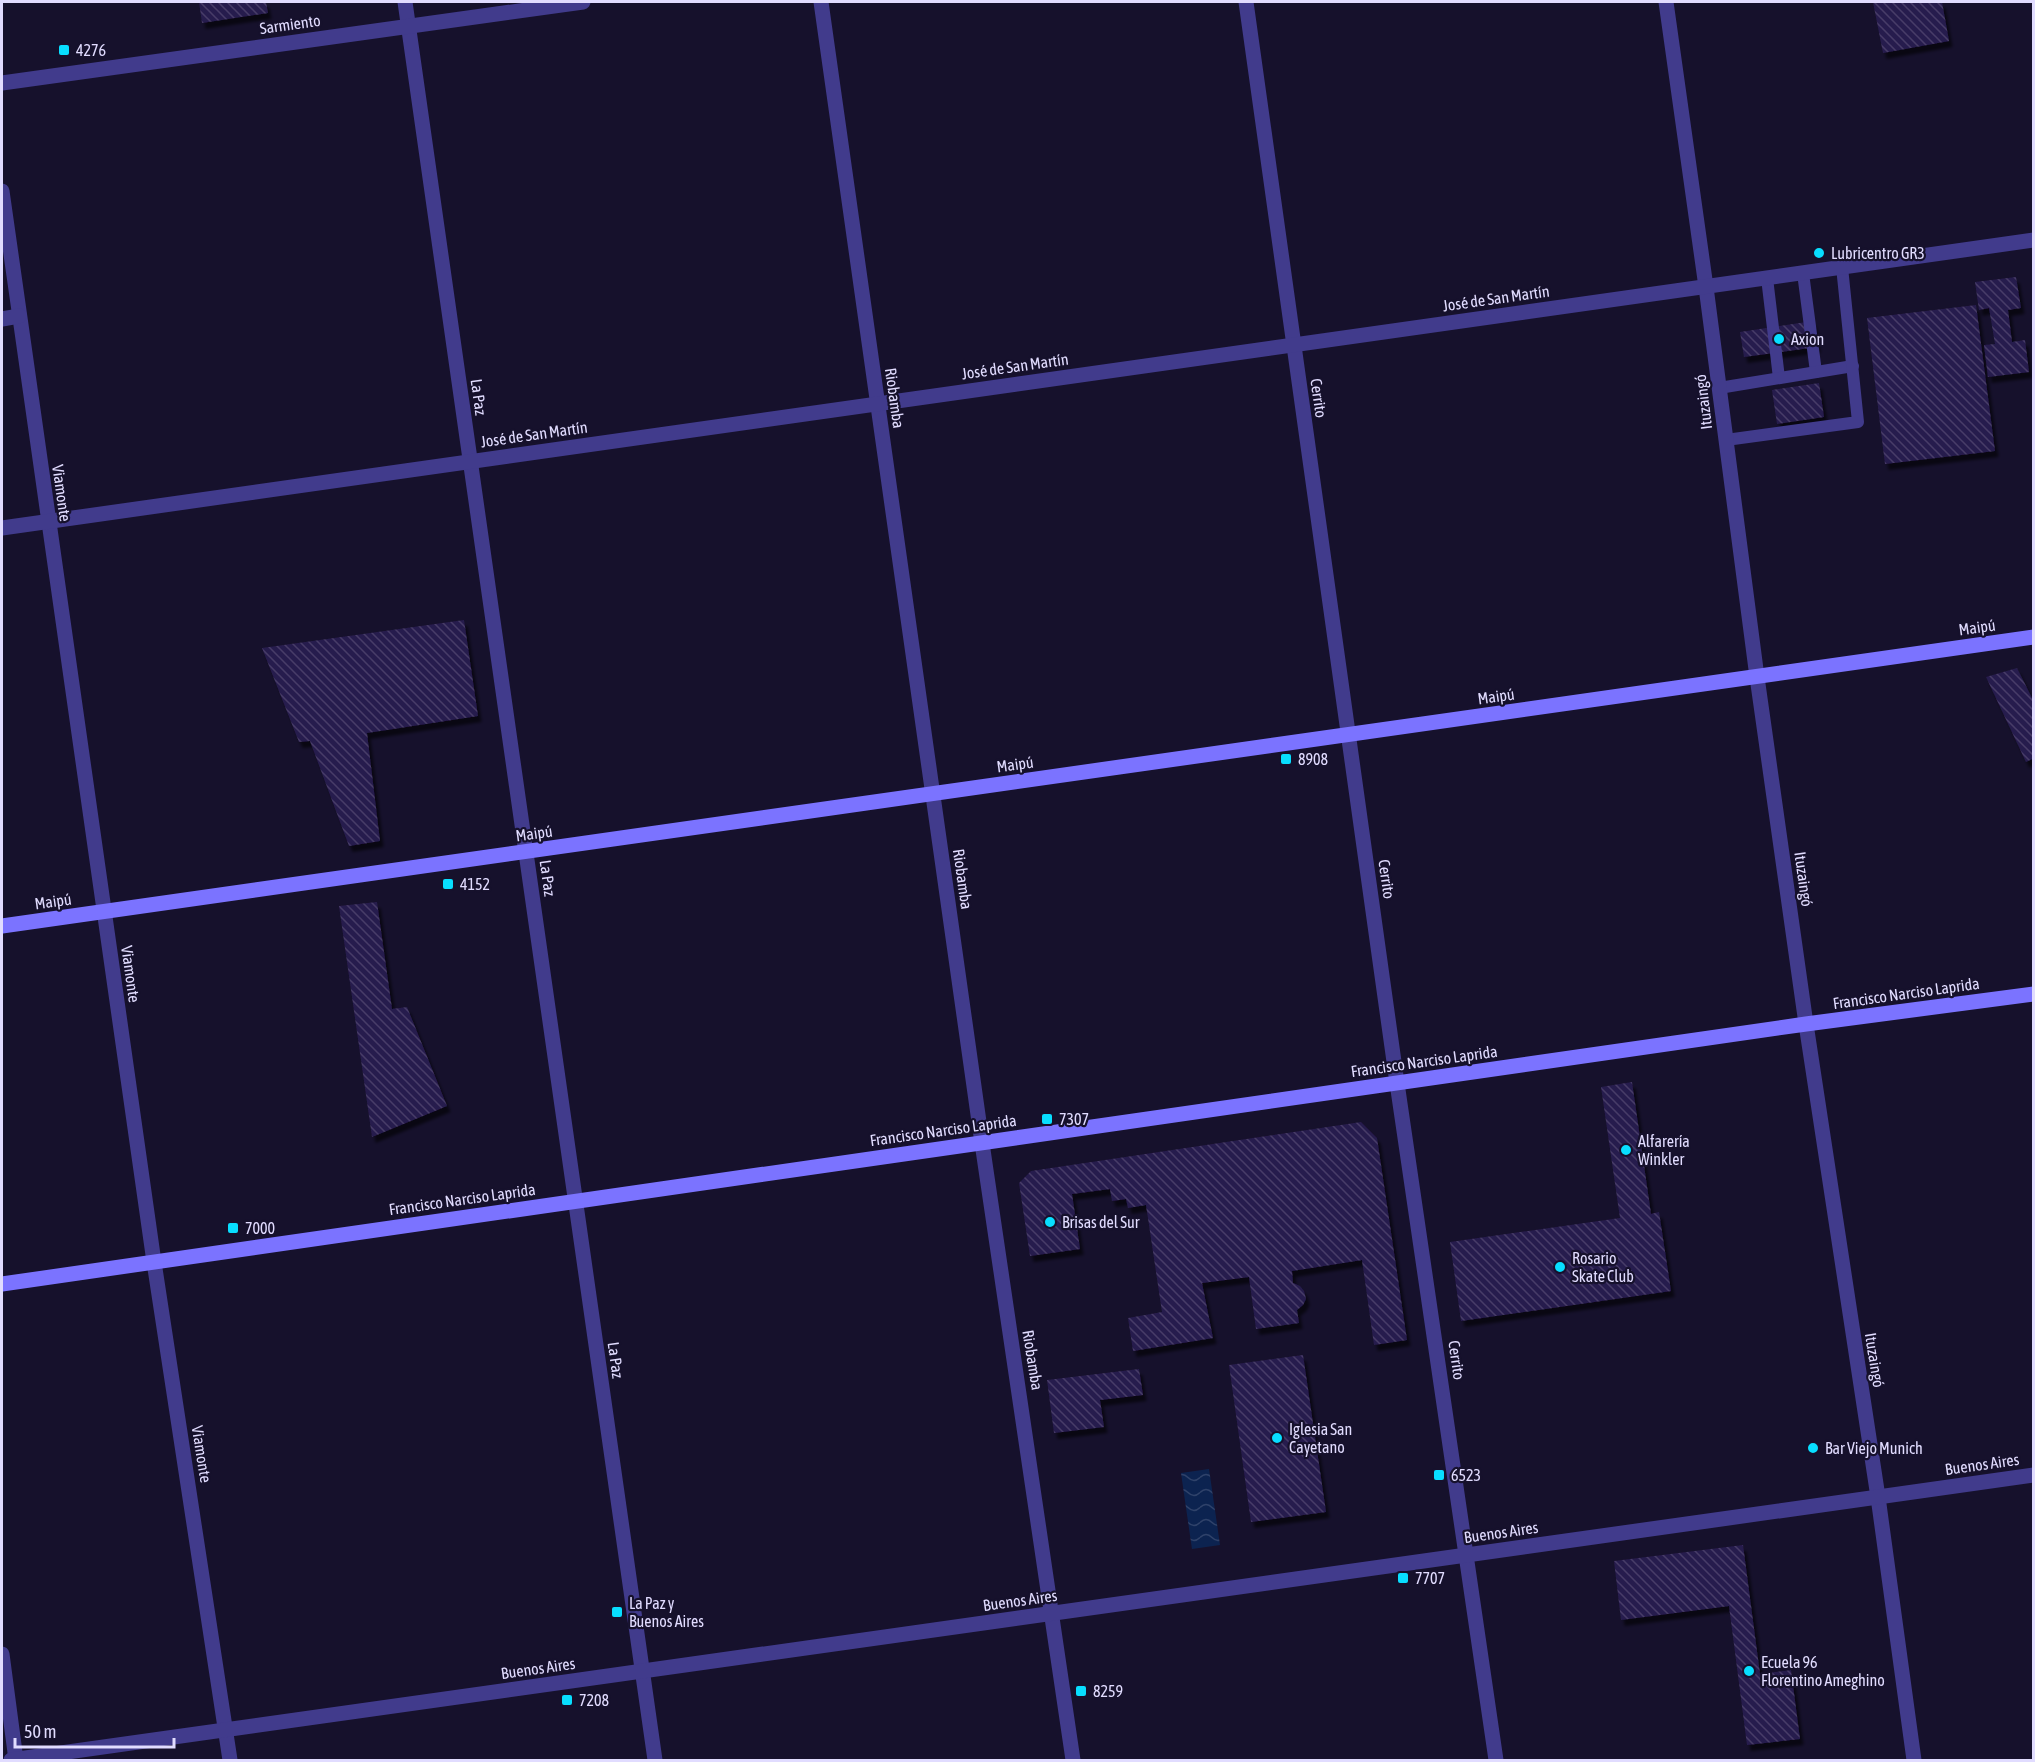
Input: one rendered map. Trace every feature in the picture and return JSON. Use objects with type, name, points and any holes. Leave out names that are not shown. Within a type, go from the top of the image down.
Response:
[{"type":"main road","name":"Maipú","points":[[2,926],[2034,637]]},
{"type":"main road","name":"Francisco Narciso Laprida","points":[[2,1284],[1806,1024],[2034,994]]},
{"type":"street","name":"La Paz","points":[[405,2],[655,1761]]},
{"type":"street","name":"Sarmiento","points":[[2,82],[583,2]]},
{"type":"street","name":"Riobamba","points":[[821,2],[982,1143],[1073,1761]]},
{"type":"street","name":"Cerrito","points":[[1246,2],[1397,1083],[1468,1555],[1496,1761]]},
{"type":"street","name":"Ituzaingó","points":[[1666,2],[1757,677],[1806,1024],[1878,1497],[1914,1761]]},
{"type":"street","name":"Viamonte","points":[[2,191],[154,1262],[230,1761]]},
{"type":"street","name":"José de San Martín","points":[[2,528],[2034,240]]},
{"type":"street","points":[[2,319],[19,316]]},
{"type":"street","name":"Buenos Aires","points":[[13,1760],[2034,1475]]},
{"type":"street","points":[[2,1654],[13,1760]]},
{"type":"lane","points":[[1725,440],[1858,422],[1842,267]]},
{"type":"lane","points":[[1803,273],[1816,372]]},
{"type":"lane","points":[[1767,278],[1779,378]]},
{"type":"lane","points":[[1719,388],[1853,366]]},
{"type":"water","points":[[1209,1469],[1220,1545],[1192,1549],[1181,1473]]},
{"type":"building","points":[[199,2],[266,2],[268,13],[202,23]]},
{"type":"building","points":[[1873,2],[1942,2],[1949,41],[1883,53]]},
{"type":"building","points":[[2016,277],[2021,308],[2008,310],[2012,342],[2025,340],[2029,372],[1988,377],[1984,345],[1995,344],[1989,308],[1979,310],[1975,282]]},
{"type":"building","points":[[1976,305],[1995,451],[1885,464],[1867,318]]},
{"type":"building","name":"Axion","points":[[1813,321],[1817,347],[1744,357],[1740,332]]},
{"type":"building","points":[[1819,383],[1824,417],[1777,424],[1772,390]]},
{"type":"building","points":[[464,620],[478,716],[367,733],[380,841],[349,846],[310,741],[299,742],[262,648]]},
{"type":"building","points":[[2017,668],[2034,702],[2034,758],[2026,762],[1986,677]]},
{"type":"building","points":[[377,902],[392,1009],[407,1007],[447,1106],[372,1137],[339,906]]},
{"type":"building","name":"Rosario Skate Club","points":[[1632,1082],[1651,1214],[1659,1212],[1671,1291],[1461,1321],[1450,1242],[1620,1218],[1601,1087]]},
{"type":"building","points":[[1361,1122],[1377,1138],[1407,1340],[1374,1345],[1362,1260],[1292,1271],[1293,1283],[1300,1286],[1306,1299],[1297,1310],[1299,1323],[1256,1329],[1249,1277],[1202,1283],[1213,1338],[1133,1351],[1128,1318],[1162,1312],[1146,1205],[1128,1208],[1126,1199],[1112,1201],[1110,1189],[1072,1194],[1080,1249],[1030,1256],[1019,1183],[1031,1171]]},
{"type":"building","name":"Iglesia San Cayetano","points":[[1303,1355],[1326,1512],[1251,1522],[1229,1365]]},
{"type":"building","points":[[1139,1369],[1143,1395],[1100,1400],[1104,1427],[1054,1433],[1047,1380]]},
{"type":"building","points":[[1743,1545],[1760,1674],[1791,1670],[1800,1739],[1747,1745],[1729,1606],[1621,1620],[1614,1561]]},
{"type":"place","name":"4276","points":[[64,50]]},
{"type":"place","name":"Lubricentro GR3","points":[[1819,253]]},
{"type":"place","name":"Axion","points":[[1779,339]]},
{"type":"place","name":"8908","points":[[1286,759]]},
{"type":"place","name":"4152","points":[[448,884]]},
{"type":"place","name":"7307","points":[[1047,1119]]},
{"type":"place","name":"Alfarería Winkler","points":[[1626,1150]]},
{"type":"place","name":"Brisas del Sur","points":[[1050,1222]]},
{"type":"place","name":"7000","points":[[233,1228]]},
{"type":"place","name":"Rosario Skate Club","points":[[1560,1267]]},
{"type":"place","name":"Iglesia San Cayetano","points":[[1277,1438]]},
{"type":"place","name":"Bar Viejo Munich","points":[[1813,1448]]},
{"type":"place","name":"6523","points":[[1439,1475]]},
{"type":"place","name":"7707","points":[[1403,1578]]},
{"type":"place","name":"La Paz y Buenos Aires","points":[[617,1612]]},
{"type":"place","name":"Ecuela 96 Florentino Ameghino","points":[[1749,1671]]},
{"type":"place","name":"8259","points":[[1081,1691]]},
{"type":"place","name":"7208","points":[[567,1700]]}]
